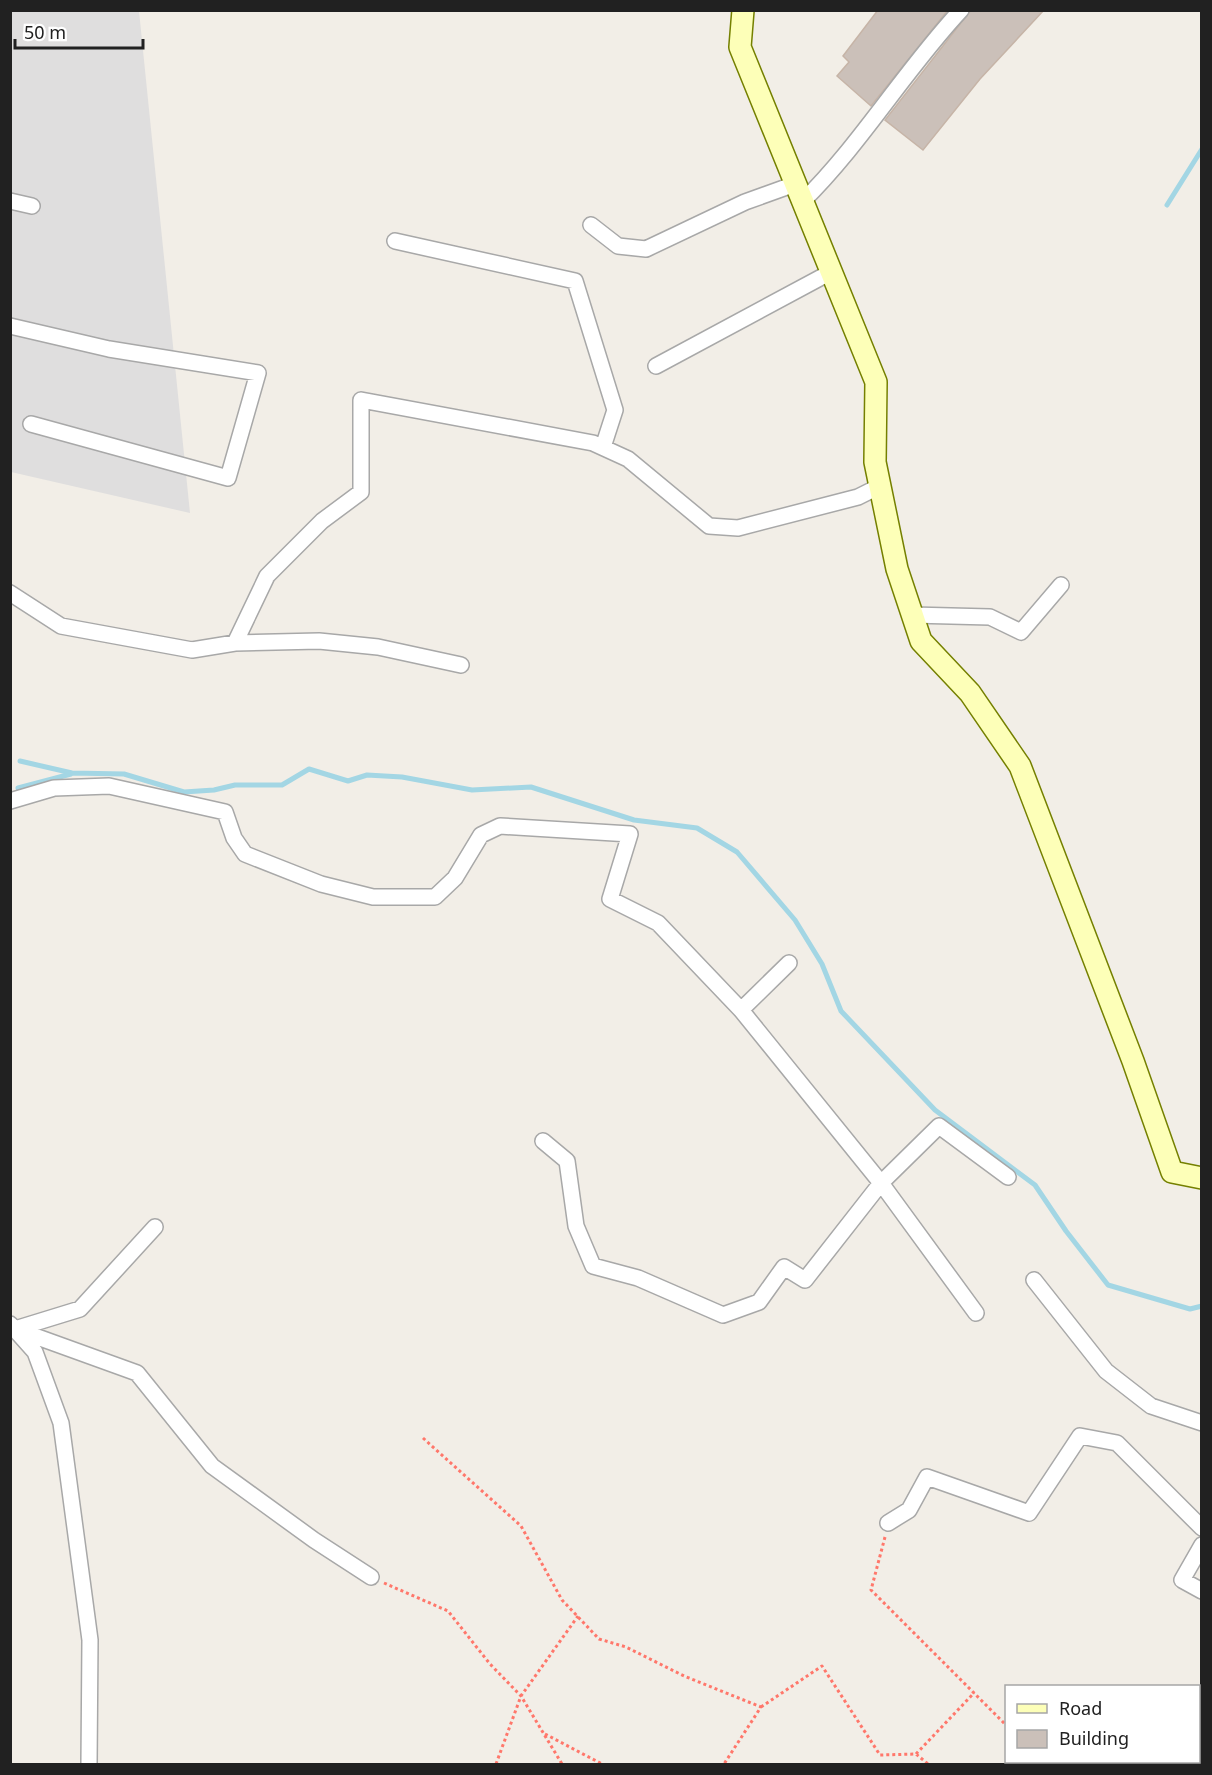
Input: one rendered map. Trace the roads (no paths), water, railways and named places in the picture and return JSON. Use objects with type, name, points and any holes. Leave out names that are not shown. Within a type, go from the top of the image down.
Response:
[{"type":"street","points":[[743,10],[740,47],[876,382],[875,462],[897,569],[921,641],[970,693],[1020,766],[1133,1062],[1172,1172],[1202,1178]]},
{"type":"street","points":[[591,225],[618,246],[646,249],[746,202],[798,193],[836,169],[935,38],[961,10]]},
{"type":"street","points":[[10,201],[32,206]]},
{"type":"street","points":[[395,241],[575,281],[615,410],[603,447]]},
{"type":"street","points":[[656,366],[831,272]]},
{"type":"street","points":[[10,326],[109,349],[258,373],[228,478],[31,424]]},
{"type":"street","points":[[235,643],[267,576],[322,521],[362,492],[361,400],[593,443],[628,459],[708,526],[738,528],[858,497],[880,486]]},
{"type":"street","points":[[912,615],[990,617],[1021,632],[1061,585]]},
{"type":"street","points":[[10,593],[62,626],[192,650],[235,643],[319,641],[378,647],[461,665]]},
{"type":"street","points":[[10,801],[54,788],[109,786],[225,812],[234,838],[245,854],[321,884],[373,897],[435,897],[455,878],[481,835],[500,826],[630,834],[610,899],[658,923],[741,1010],[881,1183],[976,1313]]},
{"type":"street","points":[[741,1010],[789,963]]},
{"type":"street","points":[[543,1141],[567,1161],[576,1226],[593,1266],[638,1278],[723,1315],[759,1302],[784,1267],[805,1280],[881,1183],[939,1126],[1008,1178]]},
{"type":"street","points":[[13,1327],[80,1309],[155,1227]]},
{"type":"street","points":[[1034,1280],[1106,1371],[1151,1406],[1202,1423]]},
{"type":"street","points":[[13,1327],[137,1373],[212,1466],[314,1540],[371,1577]]},
{"type":"street","points":[[13,1327],[35,1352],[61,1423],[90,1640],[89,1764]]},
{"type":"street","points":[[888,1523],[909,1510],[927,1477],[1029,1513],[1080,1436],[1118,1443],[1202,1528]]},
{"type":"street","points":[[1202,1545],[1182,1580],[1202,1591]]},
{"type":"waterway","points":[[1167,205],[1202,149]]},
{"type":"waterway","points":[[20,761],[72,773],[124,774],[184,792],[214,790],[235,785],[282,785],[309,769],[348,781],[367,775],[402,777],[472,790],[531,787],[634,820],[697,828],[737,852],[795,920],[822,964],[841,1011],[935,1110],[1035,1185],[1066,1231],[1108,1285],[1190,1309],[1202,1306]]},
{"type":"waterway","points":[[18,788],[71,774]]}]
